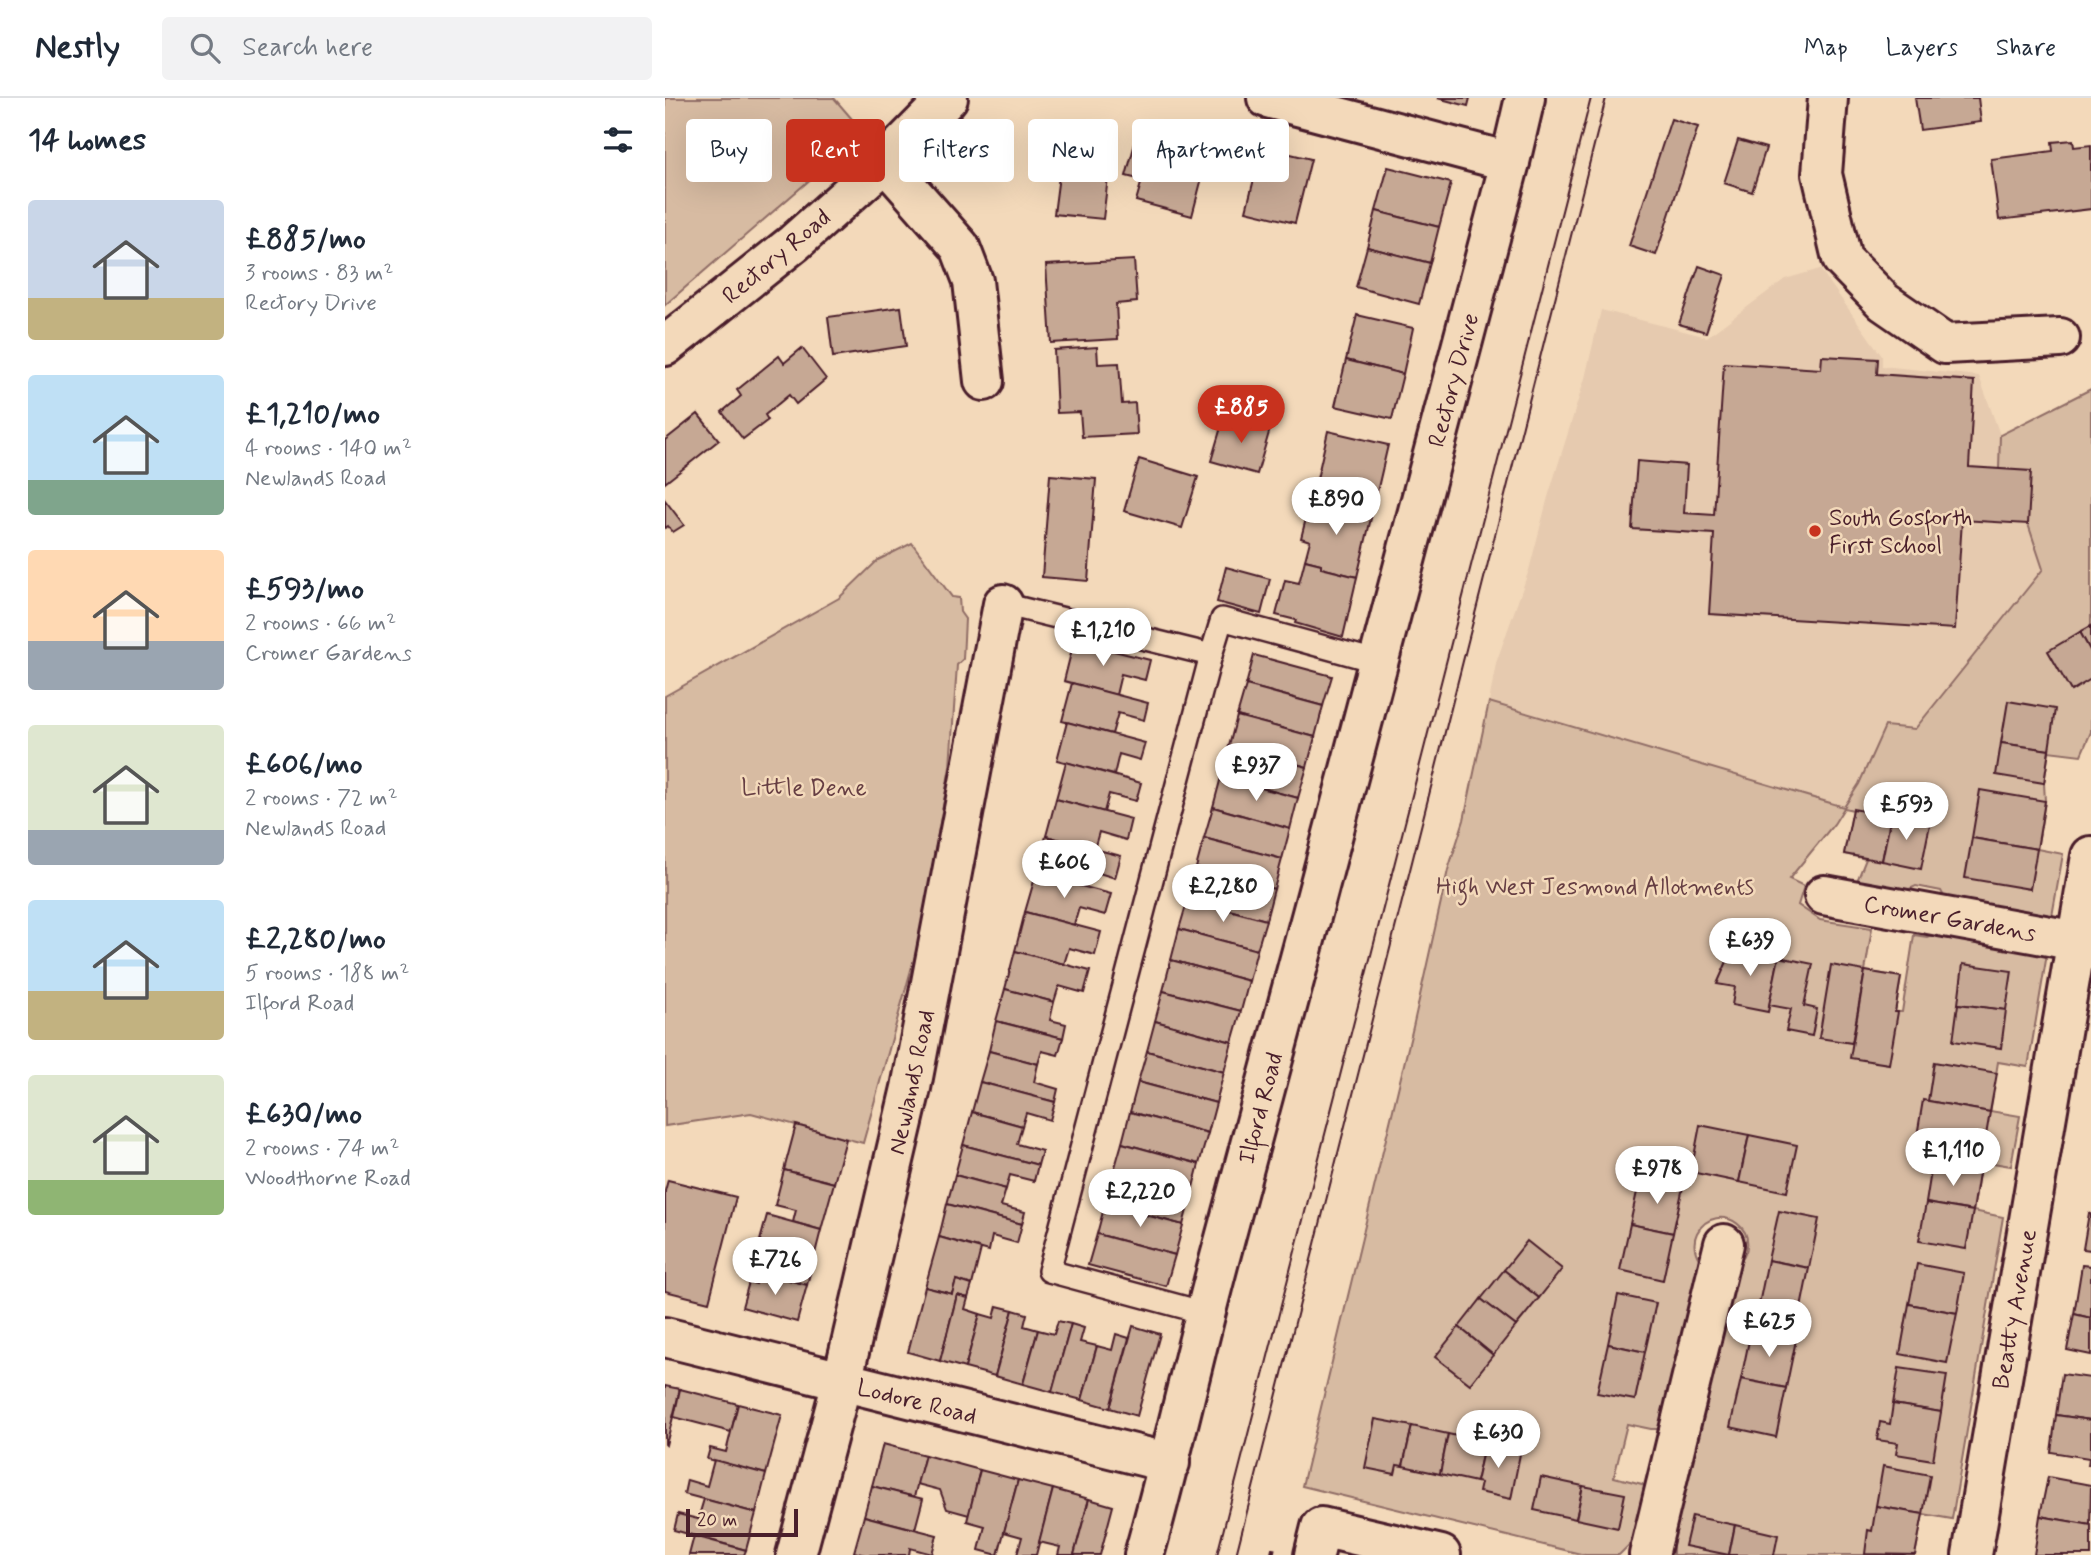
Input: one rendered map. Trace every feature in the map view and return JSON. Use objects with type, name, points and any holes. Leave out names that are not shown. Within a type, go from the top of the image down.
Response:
[{"type":"street","name":"Rectory Road","points":[[885,162],[948,98]]},
{"type":"street","points":[[1267,98],[1510,162]]},
{"type":"street","name":"Rectory Drive","points":[[1379,662],[1525,98]]},
{"type":"street","points":[[1828,98],[1822,174],[1842,259],[1867,285],[1884,302],[1945,344],[2060,338]]},
{"type":"street","points":[[885,162],[960,247],[973,281],[984,381]]},
{"type":"street","name":"Rectory Road","points":[[665,346],[794,243],[863,182]]},
{"type":"street","name":"Newlands Road","points":[[796,1555],[842,1382],[911,1088],[1003,604]]},
{"type":"street","name":"Ilford Road","points":[[1144,1555],[1170,1463],[1205,1313],[1379,662]]},
{"type":"street","name":"Beatty Avenue","points":[[1972,1555],[2091,856]]},
{"type":"street","name":"Cromer Gardens","points":[[1824,895],[2077,941]]},
{"type":"street","points":[[1649,1555],[1724,1244]]},
{"type":"street","name":"Lodore Road","points":[[665,1337],[1170,1463]]},
{"type":"street","points":[[1318,1541],[1441,1555]]},
{"type":"lane","points":[[1003,604],[1212,655]]},
{"type":"lane","points":[[1205,1313],[1049,1271],[1212,655],[1222,619],[1379,662]]},
{"type":"shaded area","name":"South Gosforth First School","points":[[1820,269],[1882,356],[1882,366],[1979,376],[2000,435],[2091,389],[2043,569],[1915,729],[1885,726],[1859,784],[1843,807],[1489,702],[1496,663],[1529,570],[1548,497],[1585,378],[1601,310],[1707,337],[1785,279]]},
{"type":"green space","points":[[665,98],[834,98],[852,119],[786,119],[786,182],[807,182],[665,305]]},
{"type":"green space","name":"High West Jesmond Allotments","points":[[2091,389],[2091,732],[2081,755],[2049,751],[2044,783],[2045,801],[2037,849],[2063,854],[2051,922],[1947,902],[1941,891],[1916,886],[1898,894],[1855,886],[1866,859],[1844,854],[1853,810],[1844,808],[1789,879],[1804,886],[1798,905],[1820,920],[1872,928],[1865,971],[1901,977],[1895,1012],[1902,1012],[1914,935],[1927,937],[1943,930],[2048,948],[2028,1067],[1998,1062],[1990,1111],[2020,1116],[2011,1166],[1981,1161],[1973,1211],[2003,1217],[1952,1519],[1923,1514],[1915,1555],[1673,1555],[1673,1542],[1734,1269],[1744,1255],[1747,1243],[1744,1232],[1737,1224],[1716,1218],[1706,1223],[1696,1236],[1695,1246],[1699,1259],[1659,1429],[1627,1424],[1614,1477],[1642,1484],[1647,1489],[1633,1541],[1619,1555],[1585,1555],[1302,1486],[1413,1027],[1448,870],[1464,820],[1489,702],[1844,807],[1859,784],[1885,726],[1915,729],[2043,569],[2028,524],[1999,469],[2000,435]]},
{"type":"green space","name":"Little Dene","points":[[912,543],[952,597],[959,598],[960,612],[965,619],[963,659],[957,665],[950,767],[919,941],[863,1143],[751,1113],[665,1126],[665,696],[839,598],[878,560]]},
{"type":"building","points":[[1437,98],[1470,98],[1468,106]]},
{"type":"building","points":[[1915,98],[1978,98],[1981,122],[1920,130]]},
{"type":"building","points":[[1671,119],[1698,127],[1656,255],[1629,246]]},
{"type":"building","points":[[1738,140],[1766,148],[1752,192],[1724,183]]},
{"type":"building","points":[[2073,140],[2074,147],[2091,145],[2091,209],[1999,220],[1991,159],[2053,151],[2052,142]]},
{"type":"building","points":[[1132,154],[1132,178],[1126,176]]},
{"type":"building","points":[[1289,154],[1311,159],[1295,223],[1246,211],[1253,182],[1289,182]]},
{"type":"building","points":[[1388,167],[1451,183],[1439,227],[1376,211]]},
{"type":"building","points":[[1058,182],[1107,182],[1103,219],[1054,214]]},
{"type":"building","points":[[1141,182],[1201,182],[1192,216],[1136,201]]},
{"type":"building","points":[[1376,211],[1439,227],[1430,263],[1367,247]]},
{"type":"building","points":[[1367,247],[1430,263],[1419,304],[1356,287]]},
{"type":"building","points":[[1134,260],[1137,302],[1116,304],[1118,339],[1051,343],[1046,265]]},
{"type":"building","points":[[1699,266],[1725,275],[1706,332],[1679,324]]},
{"type":"building","points":[[901,307],[906,346],[833,357],[828,317]]},
{"type":"building","points":[[1357,315],[1413,328],[1403,374],[1346,360]]},
{"type":"building","points":[[1097,347],[1098,364],[1119,363],[1122,404],[1135,403],[1137,434],[1082,437],[1080,412],[1057,413],[1054,350]]},
{"type":"building","points":[[802,348],[826,379],[796,404],[789,395],[765,415],[768,420],[743,439],[722,412],[741,396],[737,390],[779,356],[784,363]]},
{"type":"building","points":[[1822,356],[1878,359],[1877,374],[1974,381],[1969,467],[2031,471],[2028,524],[1962,520],[1955,629],[1709,614],[1714,534],[1632,529],[1637,461],[1687,465],[1684,513],[1714,515],[1724,363],[1821,369]]},
{"type":"building","points":[[1346,360],[1403,374],[1392,419],[1335,406]]},
{"type":"building","points":[[698,414],[719,440],[665,483],[665,440]]},
{"type":"building","points":[[1224,417],[1270,429],[1257,474],[1211,461]]},
{"type":"building","points":[[1328,431],[1388,445],[1377,492],[1317,479]]},
{"type":"building","points":[[1139,459],[1198,477],[1182,528],[1124,511]]},
{"type":"building","points":[[1050,475],[1096,479],[1088,581],[1042,577]]},
{"type":"building","points":[[1311,499],[1372,514],[1357,577],[1321,568],[1321,564],[1305,560],[1310,541],[1301,538]]},
{"type":"building","points":[[665,500],[684,525],[673,532],[668,526],[665,528]]},
{"type":"building","points":[[1305,560],[1321,564],[1321,568],[1357,577],[1343,637],[1276,615],[1285,580],[1299,583]]},
{"type":"building","points":[[1226,567],[1270,579],[1261,614],[1217,602]]},
{"type":"building","points":[[2091,626],[2091,652],[2080,632]]},
{"type":"building","points":[[2080,632],[2091,652],[2091,679],[2071,691],[2048,651]]},
{"type":"building","points":[[1074,641],[1150,660],[1145,680],[1121,674],[1116,695],[1064,681]]},
{"type":"building","points":[[1254,655],[1332,676],[1323,706],[1246,685]]},
{"type":"building","points":[[1072,683],[1148,703],[1144,720],[1118,713],[1112,734],[1062,721]]},
{"type":"building","points":[[1246,685],[1323,706],[1315,737],[1237,716]]},
{"type":"building","points":[[2008,701],[2055,709],[2049,750],[2001,743]]},
{"type":"building","points":[[1237,716],[1315,737],[1307,767],[1229,746]]},
{"type":"building","points":[[1067,722],[1145,743],[1140,760],[1119,754],[1114,775],[1057,760]]},
{"type":"building","points":[[2001,743],[2049,750],[2044,783],[1996,775]]},
{"type":"building","points":[[1229,746],[1307,767],[1298,798],[1221,777]]},
{"type":"building","points":[[1066,762],[1141,783],[1136,801],[1109,794],[1104,812],[1056,799]]},
{"type":"building","points":[[1221,777],[1298,798],[1290,829],[1213,807]]},
{"type":"building","points":[[1980,790],[2045,801],[2037,849],[1972,838]]},
{"type":"building","points":[[1056,799],[1131,819],[1126,840],[1099,832],[1094,849],[1046,836]]},
{"type":"building","points":[[1213,807],[1290,829],[1282,859],[1204,838]]},
{"type":"building","points":[[1853,809],[1891,816],[1882,861],[1844,854]]},
{"type":"building","points":[[1891,816],[1930,824],[1921,869],[1882,861]]},
{"type":"building","points":[[1046,836],[1121,856],[1115,878],[1089,870],[1084,887],[1036,874]]},
{"type":"building","points":[[1204,838],[1282,859],[1274,889],[1196,868]]},
{"type":"building","points":[[1972,838],[2037,849],[2030,889],[1965,878]]},
{"type":"building","points":[[1196,868],[1274,889],[1266,920],[1188,899]]},
{"type":"building","points":[[1036,874],[1111,894],[1105,915],[1079,908],[1074,925],[1025,912]]},
{"type":"building","points":[[1188,899],[1266,920],[1257,950],[1179,929]]},
{"type":"building","points":[[1025,912],[1101,932],[1095,955],[1069,948],[1064,964],[1015,951]]},
{"type":"building","points":[[1179,929],[1257,950],[1249,981],[1171,960]]},
{"type":"building","points":[[1733,948],[1779,957],[1768,1012],[1732,1005],[1735,987],[1717,984]]},
{"type":"building","points":[[1015,951],[1090,971],[1084,993],[1059,986],[1054,1002],[1005,989]]},
{"type":"building","points":[[1779,957],[1813,964],[1804,1006],[1817,1009],[1812,1036],[1786,1031],[1791,1009],[1769,1005]]},
{"type":"building","points":[[1171,960],[1249,981],[1241,1011],[1163,991]]},
{"type":"building","points":[[1963,964],[2012,971],[2006,1010],[1958,1004]]},
{"type":"building","points":[[1831,965],[1865,971],[1852,1043],[1819,1038]]},
{"type":"building","points":[[1865,971],[1901,977],[1889,1064],[1850,1058]]},
{"type":"building","points":[[1005,989],[1054,1002],[1050,1020],[1066,1024],[1063,1038],[996,1021]]},
{"type":"building","points":[[1163,991],[1241,1011],[1232,1042],[1155,1021]]},
{"type":"building","points":[[1958,1004],[2006,1010],[2001,1048],[1953,1041]]},
{"type":"building","points":[[996,1021],[1063,1038],[1058,1055],[1042,1051],[1038,1064],[989,1051]]},
{"type":"building","points":[[1155,1021],[1232,1042],[1224,1072],[1147,1051]]},
{"type":"building","points":[[989,1051],[1038,1064],[1034,1082],[1058,1089],[1055,1102],[980,1082]]},
{"type":"building","points":[[1147,1051],[1224,1072],[1216,1103],[1138,1082]]},
{"type":"building","points":[[1934,1062],[1997,1073],[1990,1112],[1928,1101]]},
{"type":"building","points":[[980,1082],[1055,1102],[1050,1120],[1026,1113],[1022,1126],[972,1112]]},
{"type":"building","points":[[1138,1082],[1216,1103],[1208,1133],[1130,1112]]},
{"type":"building","points":[[1923,1100],[1990,1112],[1984,1147],[1917,1136]]},
{"type":"building","points":[[972,1112],[1022,1126],[1017,1144],[1042,1151],[1038,1165],[963,1145]]},
{"type":"building","points":[[1130,1112],[1208,1133],[1199,1164],[1122,1143]]},
{"type":"building","points":[[796,1125],[846,1139],[834,1183],[784,1170]]},
{"type":"building","points":[[1700,1125],[1749,1135],[1739,1182],[1691,1172]]},
{"type":"building","points":[[1749,1135],[1797,1145],[1787,1192],[1739,1182]]},
{"type":"building","points":[[1122,1143],[1199,1164],[1191,1195],[1113,1174]]},
{"type":"building","points":[[963,1145],[1038,1165],[1034,1181],[1010,1175],[1006,1189],[955,1175]]},
{"type":"building","points":[[1932,1165],[1979,1173],[1973,1211],[1926,1203]]},
{"type":"building","points":[[784,1170],[834,1183],[821,1230],[793,1222],[796,1210],[775,1205]]},
{"type":"building","points":[[1113,1174],[1191,1195],[1183,1225],[1105,1204]]},
{"type":"building","points":[[955,1175],[1006,1189],[1001,1206],[1025,1212],[1022,1224],[947,1204]]},
{"type":"building","points":[[1640,1178],[1683,1187],[1673,1233],[1630,1224]]},
{"type":"building","points":[[668,1180],[736,1197],[709,1302],[665,1291],[665,1191]]},
{"type":"building","points":[[1926,1203],[1973,1211],[1966,1249],[1919,1241]]},
{"type":"building","points":[[947,1204],[1022,1224],[1017,1243],[992,1236],[989,1251],[939,1237]]},
{"type":"building","points":[[1105,1204],[1183,1225],[1175,1255],[1097,1234]]},
{"type":"building","points":[[1779,1211],[1819,1219],[1809,1268],[1768,1260]]},
{"type":"building","points":[[2089,1213],[2091,1214],[2091,1250],[2083,1249]]},
{"type":"building","points":[[767,1215],[821,1230],[807,1285],[759,1272],[762,1261],[755,1259]]},
{"type":"building","points":[[1630,1224],[1673,1233],[1663,1280],[1620,1270]]},
{"type":"building","points":[[1097,1234],[1175,1255],[1166,1286],[1088,1265]]},
{"type":"building","points":[[939,1237],[981,1249],[972,1285],[956,1280],[952,1294],[925,1287]]},
{"type":"building","points":[[1527,1241],[1562,1269],[1539,1298],[1504,1270]]},
{"type":"building","points":[[1768,1260],[1809,1268],[1799,1318],[1758,1309]]},
{"type":"building","points":[[1917,1264],[1964,1273],[1957,1313],[1909,1304]]},
{"type":"building","points":[[2082,1265],[2091,1266],[2091,1318],[2074,1314]]},
{"type":"building","points":[[1504,1270],[1539,1298],[1516,1326],[1481,1299]]},
{"type":"building","points":[[759,1272],[807,1285],[797,1322],[742,1307],[749,1282],[756,1284]]},
{"type":"building","points":[[956,1280],[972,1285],[968,1298],[957,1295],[940,1361],[908,1352],[925,1287],[952,1294]]},
{"type":"building","points":[[957,1295],[968,1298],[965,1309],[980,1314],[965,1368],[940,1361]]},
{"type":"building","points":[[1618,1295],[1656,1303],[1645,1352],[1608,1344]]},
{"type":"building","points":[[1481,1299],[1516,1326],[1493,1355],[1459,1327]]},
{"type":"building","points":[[1909,1304],[1957,1313],[1947,1363],[1900,1354]]},
{"type":"building","points":[[997,1306],[1013,1310],[995,1376],[965,1368],[980,1314],[994,1318]]},
{"type":"building","points":[[1013,1310],[1027,1314],[1024,1326],[1038,1330],[1023,1384],[995,1376]]},
{"type":"building","points":[[2074,1314],[2091,1318],[2091,1355],[2067,1350]]},
{"type":"building","points":[[1058,1321],[1071,1324],[1052,1392],[1023,1384],[1038,1330],[1054,1334]]},
{"type":"building","points":[[1071,1324],[1084,1328],[1080,1342],[1097,1346],[1082,1400],[1052,1392]]},
{"type":"building","points":[[1133,1326],[1160,1334],[1137,1416],[1110,1408]]},
{"type":"building","points":[[1459,1327],[1493,1355],[1470,1384],[1435,1357]]},
{"type":"building","points":[[1751,1331],[1796,1340],[1786,1388],[1741,1379]]},
{"type":"building","points":[[1116,1334],[1129,1338],[1110,1408],[1082,1400],[1097,1346],[1112,1350]]},
{"type":"building","points":[[1608,1344],[1645,1352],[1635,1400],[1597,1393]]},
{"type":"building","points":[[1899,1368],[1947,1375],[1941,1412],[1893,1404]]},
{"type":"building","points":[[2062,1374],[2091,1378],[2091,1420],[2056,1415]]},
{"type":"building","points":[[1741,1379],[1786,1388],[1776,1437],[1730,1427]]},
{"type":"building","points":[[665,1386],[680,1389],[666,1445],[665,1444]]},
{"type":"building","points":[[680,1389],[738,1404],[731,1432],[674,1417]]},
{"type":"building","points":[[738,1404],[782,1415],[766,1474],[707,1459],[710,1448],[726,1452]]},
{"type":"building","points":[[1893,1404],[1941,1412],[1933,1460],[1896,1454],[1898,1443],[1877,1440],[1880,1422],[1890,1424]]},
{"type":"building","points":[[2056,1415],[2091,1420],[2091,1465],[2088,1465],[2089,1458],[2051,1452]]},
{"type":"building","points":[[1375,1419],[1412,1426],[1403,1466],[1397,1465],[1395,1474],[1365,1468]]},
{"type":"building","points":[[1412,1426],[1448,1434],[1440,1474],[1403,1466]]},
{"type":"building","points":[[1448,1434],[1485,1442],[1476,1482],[1440,1474]]},
{"type":"building","points":[[1485,1442],[1521,1449],[1511,1499],[1479,1492],[1481,1483],[1476,1482]]},
{"type":"building","points":[[883,1444],[925,1455],[914,1497],[872,1486]]},
{"type":"building","points":[[925,1455],[980,1470],[969,1515],[947,1509],[940,1490],[917,1484]]},
{"type":"building","points":[[714,1460],[766,1474],[756,1513],[684,1494],[687,1480],[707,1486]]},
{"type":"building","points":[[1883,1466],[1930,1475],[1923,1514],[1876,1506]]},
{"type":"building","points":[[980,1470],[1018,1480],[998,1555],[979,1550],[985,1526],[967,1521]]},
{"type":"building","points":[[1541,1477],[1583,1486],[1576,1519],[1534,1510]]},
{"type":"building","points":[[2048,1477],[2091,1485],[2090,1525],[2040,1516]]},
{"type":"building","points":[[1018,1480],[1053,1489],[1036,1555],[1017,1555],[1022,1537],[1004,1532]]},
{"type":"building","points":[[872,1486],[923,1499],[915,1529],[864,1516]]},
{"type":"building","points":[[1583,1486],[1625,1494],[1618,1528],[1576,1519]]},
{"type":"building","points":[[1053,1489],[1089,1499],[1074,1555],[1058,1555],[1060,1547],[1039,1542]]},
{"type":"building","points":[[704,1499],[756,1513],[746,1550],[674,1530],[678,1514],[698,1519]]},
{"type":"building","points":[[1089,1499],[1113,1506],[1100,1555],[1074,1555]]},
{"type":"building","points":[[1876,1506],[1923,1514],[1915,1555],[1865,1554],[1868,1530],[1872,1531]]},
{"type":"building","points":[[864,1516],[937,1535],[932,1554],[910,1548],[909,1555],[865,1555],[854,1552]]},
{"type":"building","points":[[1692,1516],[1735,1525],[1729,1555],[1685,1546]]},
{"type":"building","points":[[2040,1516],[2091,1525],[2091,1555],[2034,1555]]},
{"type":"building","points":[[1735,1525],[1778,1535],[1774,1555],[1729,1555]]},
{"type":"building","points":[[694,1536],[746,1550],[744,1555],[689,1555]]},
{"type":"tram line","points":[[1217,1555],[1591,98]]},
{"type":"tram line","points":[[1236,1555],[1606,98]]},
{"type":"place","name":"South Gosforth First School","points":[[1815,531]]}]
